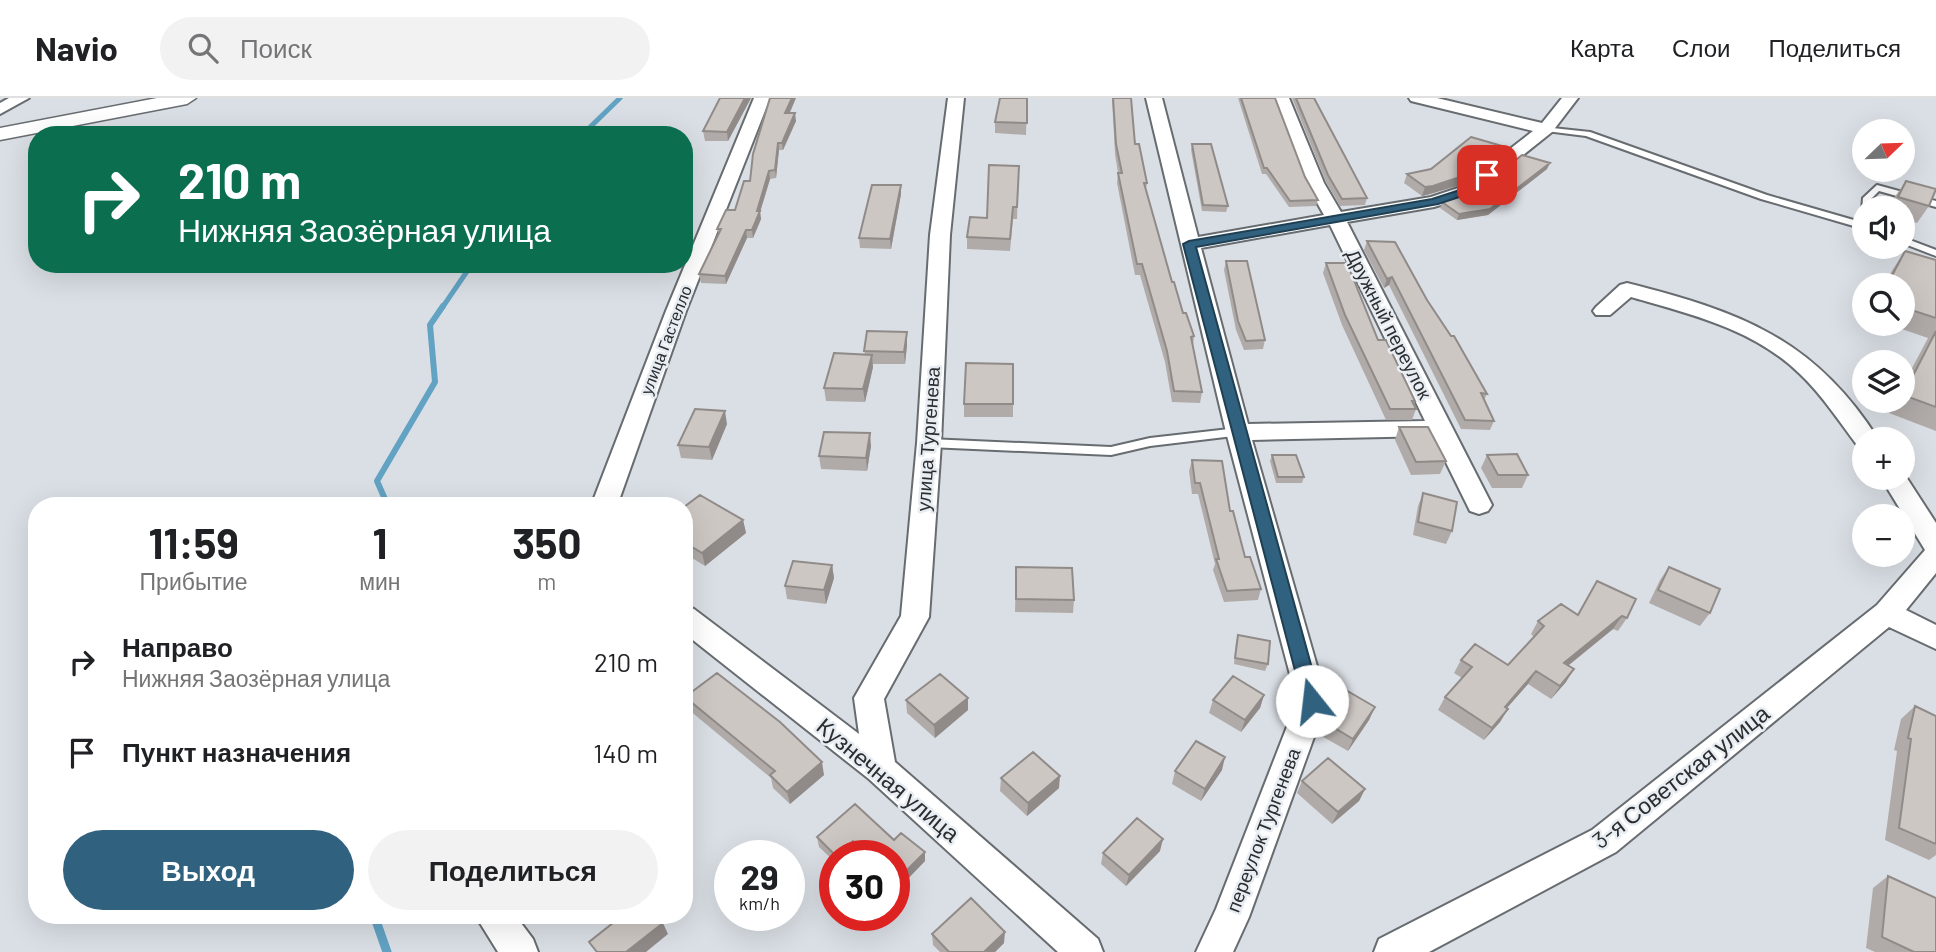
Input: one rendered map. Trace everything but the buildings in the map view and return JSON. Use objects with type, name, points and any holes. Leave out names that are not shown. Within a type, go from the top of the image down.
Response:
[{"type":"street","points":[[0,109],[21,98]]},
{"type":"street","points":[[45,126],[187,98]]},
{"type":"street","name":"улица Гастелло","points":[[693,269],[762,98]]},
{"type":"street","name":"улица Тургенева","points":[[880,769],[869,698],[915,617],[929,443],[940,235],[956,98]]},
{"type":"street","name":"переулок Тургенева","points":[[1154,98],[1238,432],[1312,701],[1231,917],[1214,952]]},
{"type":"street","name":"Дружный переулок","points":[[1281,98],[1315,183],[1336,219],[1479,505]]},
{"type":"street","points":[[1417,98],[1546,129]]},
{"type":"street","points":[[1189,244],[1434,202],[1467,191],[1546,129],[1570,98]]},
{"type":"street","points":[[0,135],[28,129]]},
{"type":"street","name":"улица Гастелло","points":[[607,497],[691,273]]},
{"type":"street","points":[[1603,312],[1627,289],[1736,323],[1758,333],[1806,368],[1856,427]]},
{"type":"street","name":"Дружный переулок","points":[[1238,432],[1442,429]]},
{"type":"street","points":[[1902,490],[1936,545]]},
{"type":"street","name":"3-я Советская улица","points":[[1392,952],[1604,841],[1887,613],[1936,555]]},
{"type":"street","points":[[1887,613],[1936,638]]},
{"type":"street","name":"Кузнечная улица","points":[[693,624],[880,769],[1086,952]]},
{"type":"street","points":[[500,924],[520,952]]},
{"type":"lane","points":[[1546,129],[1587,134],[1764,197],[1852,223]]},
{"type":"lane","points":[[1869,196],[1877,188],[1906,196]]},
{"type":"lane","points":[[1915,198],[1936,204]]},
{"type":"lane","points":[[1915,245],[1936,253]]},
{"type":"lane","points":[[929,443],[1111,451],[1150,442],[1238,432]]},
{"type":"waterway","points":[[591,126],[620,98]]},
{"type":"waterway","points":[[442,308],[466,273]]},
{"type":"waterway","points":[[384,497],[377,481],[435,382],[430,325],[443,306]]},
{"type":"waterway","points":[[377,924],[387,952]]},
{"type":"route","points":[[1312,701],[1189,244],[1434,202],[1467,191],[1487,175]]}]
